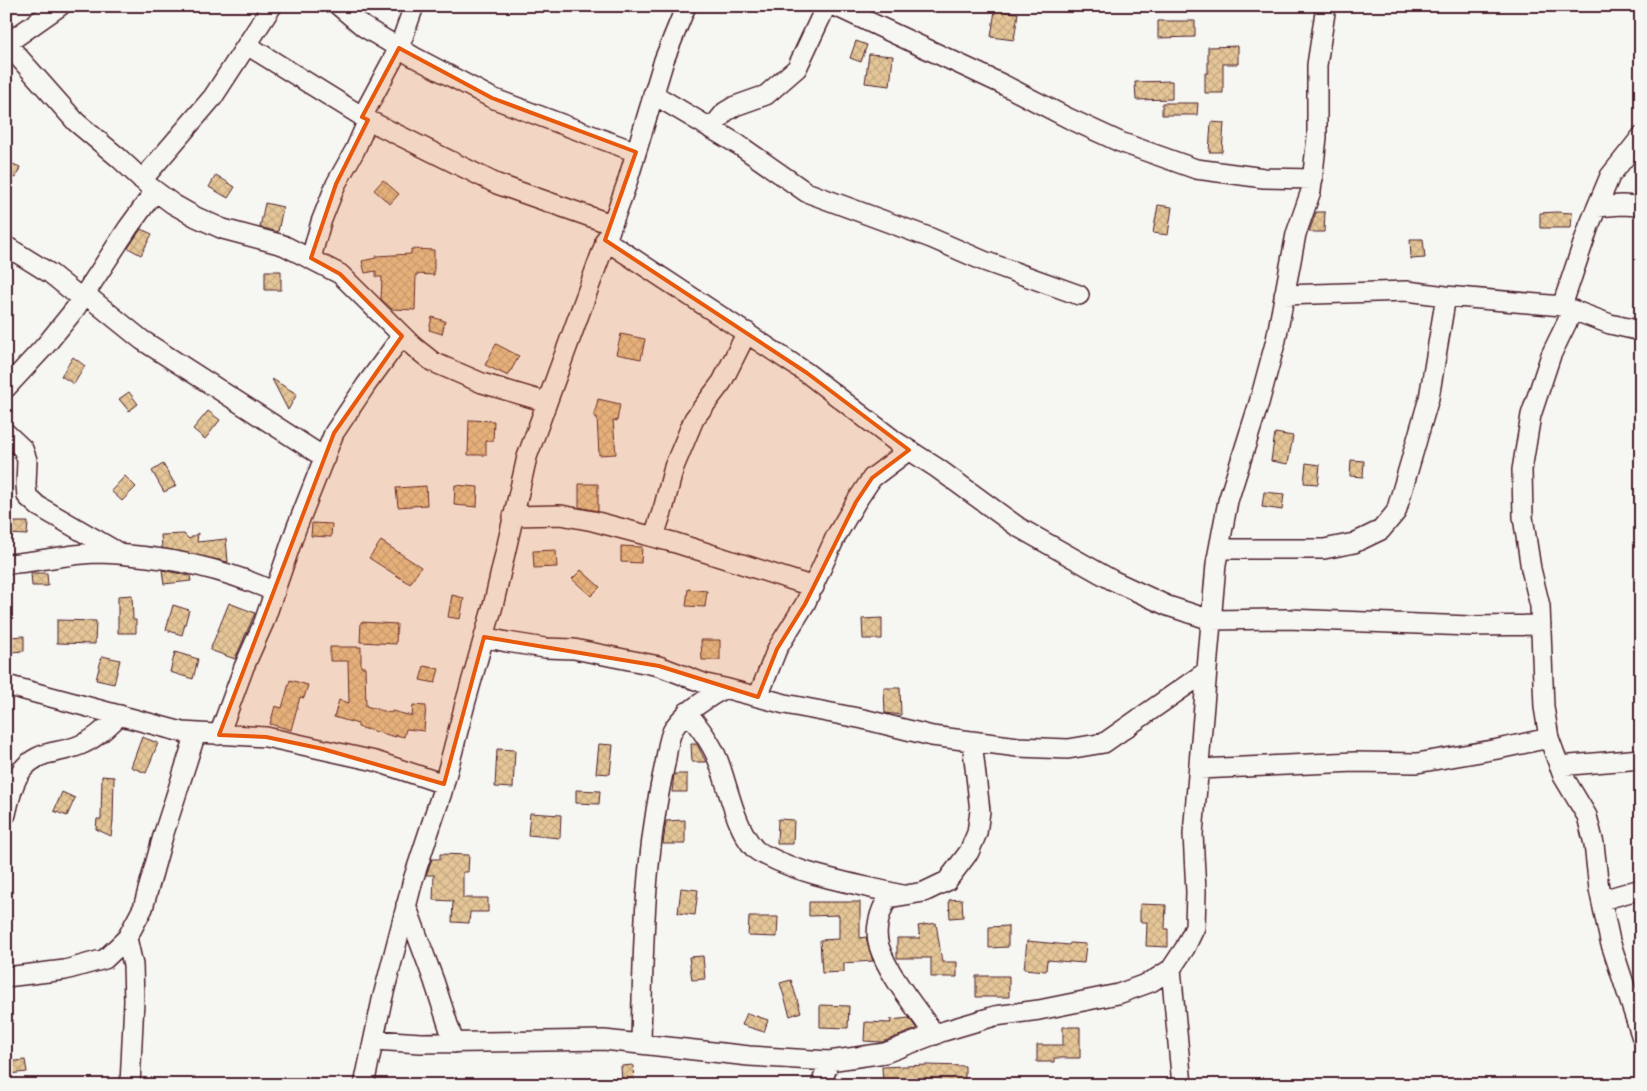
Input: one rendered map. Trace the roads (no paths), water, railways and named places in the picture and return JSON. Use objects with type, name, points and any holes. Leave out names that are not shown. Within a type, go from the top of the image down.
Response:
[{"type":"street","points":[[60,6],[7,44],[76,122],[148,185],[172,204],[196,217],[223,229],[284,245],[340,274],[402,336],[433,362],[482,383],[546,402]]},
{"type":"street","points":[[6,388],[14,368],[44,346],[84,296],[128,228],[148,185],[213,97],[272,6]]},
{"type":"street","points":[[339,6],[364,27],[492,98],[636,152]]},
{"type":"street","points":[[311,258],[321,222],[336,184],[355,150],[365,118],[399,48],[414,6]]},
{"type":"street","points":[[364,1085],[382,1000],[412,880],[444,784],[494,602],[527,457],[626,186],[664,60],[686,6]]},
{"type":"street","points":[[711,130],[725,112],[735,106],[766,95],[786,80],[797,68],[826,6]]},
{"type":"street","points":[[835,6],[1002,84],[1120,142],[1196,169],[1264,178],[1312,179]]},
{"type":"street","points":[[374,1040],[454,1043],[604,1040],[749,1056],[829,1061],[885,1053],[995,1016],[1039,1010],[1118,994],[1151,982],[1171,969],[1185,948],[1194,927],[1196,892],[1193,834],[1216,564],[1228,501],[1276,340],[1296,234],[1311,191],[1317,137],[1317,64],[1326,6]]},
{"type":"street","points":[[247,45],[365,118],[498,184],[608,232],[807,373],[909,450],[1018,527],[1112,580],[1168,606],[1211,620],[1287,619],[1470,626],[1541,625]]},
{"type":"street","points":[[653,94],[739,145],[806,192],[930,238],[984,262],[1079,295]]},
{"type":"street","points":[[1640,1028],[1610,941],[1594,844],[1587,816],[1563,776],[1549,738],[1544,707],[1540,606],[1531,569],[1523,517],[1522,470],[1531,415],[1567,308],[1597,207],[1610,176],[1641,138]]},
{"type":"street","points":[[1597,207],[1641,206]]},
{"type":"street","points":[[6,246],[84,296],[142,340],[325,458]]},
{"type":"street","points":[[1284,295],[1408,291],[1567,308],[1610,324],[1641,331]]},
{"type":"street","points":[[1219,549],[1324,549],[1354,543],[1381,530],[1396,512],[1429,398],[1446,296]]},
{"type":"street","points":[[654,536],[674,467],[694,419],[722,382],[747,332]]},
{"type":"street","points":[[220,735],[244,667],[276,592],[296,529],[334,433],[402,336]]},
{"type":"street","points":[[6,433],[23,449],[28,460],[26,485],[28,496],[38,506],[122,555]]},
{"type":"street","points":[[758,697],[777,649],[814,588],[836,536],[872,478],[909,450]]},
{"type":"street","points":[[513,516],[562,515],[593,521],[654,536],[814,588]]},
{"type":"street","points":[[6,564],[30,563],[63,556],[98,553],[173,560],[231,575],[276,592]]},
{"type":"street","points":[[484,637],[546,648],[574,649],[659,666],[706,684],[932,736],[1018,747],[1068,750],[1104,743],[1207,672]]},
{"type":"street","points":[[6,684],[182,732],[266,737],[375,761],[444,784]]},
{"type":"street","points":[[641,1044],[645,906],[656,804],[672,730],[687,712],[724,688]]},
{"type":"street","points":[[687,712],[707,738],[718,759],[738,818],[746,837],[755,850],[782,864],[826,877],[902,895]]},
{"type":"street","points":[[6,814],[12,788],[19,774],[29,762],[45,755],[81,745],[97,736],[120,715]]},
{"type":"street","points":[[6,977],[65,970],[105,959],[127,938],[143,908],[163,836],[196,733]]},
{"type":"street","points":[[1199,769],[1345,762],[1417,763],[1549,738]]},
{"type":"street","points":[[935,1035],[893,975],[879,945],[878,927],[881,910],[888,898],[924,892],[946,881],[969,852],[978,833],[980,811],[972,741]]},
{"type":"street","points":[[1559,766],[1641,759]]},
{"type":"street","points":[[1602,900],[1641,889]]},
{"type":"street","points":[[406,904],[434,980],[454,1043]]},
{"type":"street","points":[[127,938],[133,965],[134,992],[130,1085]]},
{"type":"street","points":[[1171,969],[1182,1085]]},
{"type":"street","points":[[821,1085],[829,1061]]}]
